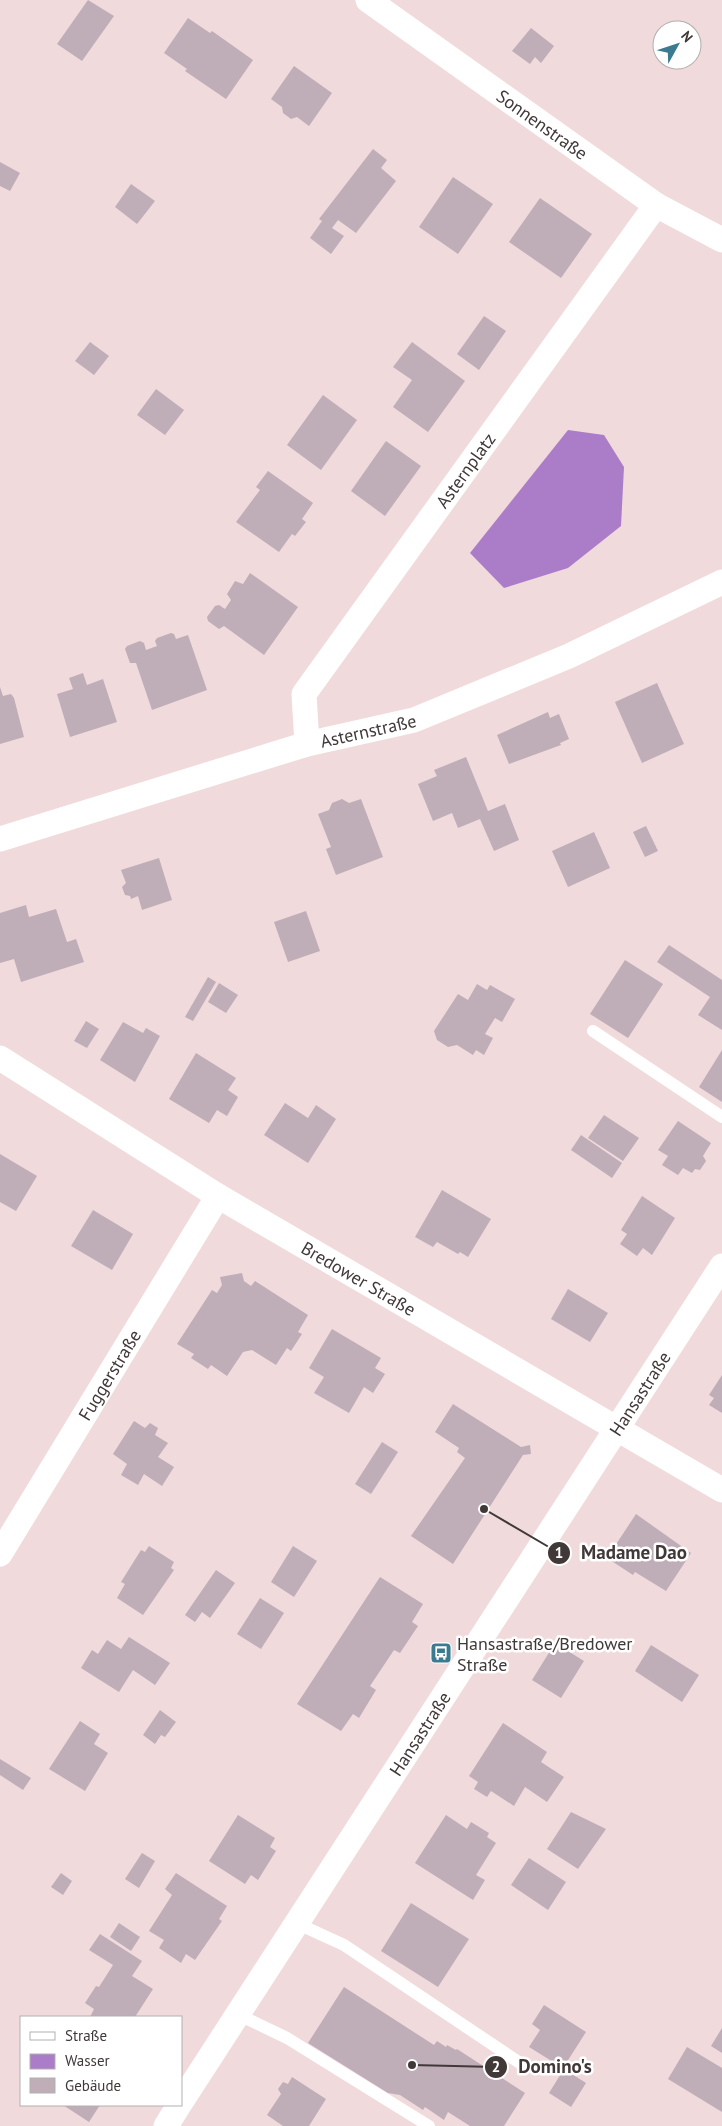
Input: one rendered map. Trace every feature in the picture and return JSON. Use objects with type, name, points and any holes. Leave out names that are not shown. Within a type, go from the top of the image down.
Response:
[{"type":"street","name":"Sonnenstraße","points":[[368,0],[656,205],[722,240]]},
{"type":"street","name":"Asternplatz","points":[[307,744],[304,694],[656,205]]},
{"type":"street","name":"Asternstraße","points":[[0,839],[307,744],[414,720],[569,656],[722,582]]},
{"type":"street","name":"Bredower Straße","points":[[0,1058],[218,1196],[722,1490]]},
{"type":"street","name":"Fuggerstraße","points":[[0,1554],[218,1196]]},
{"type":"street","name":"Hansastraße","points":[[182,2100],[722,1266]]},
{"type":"street","name":"Hansastraße","points":[[166,2126],[178,2106]]},
{"type":"lane","points":[[593,1031],[722,1117]]},
{"type":"lane","points":[[296,1923],[344,1945],[526,2067]]},
{"type":"lane","points":[[237,2014],[287,2038],[429,2126]]},
{"type":"water","points":[[568,430],[604,435],[624,467],[621,526],[568,568],[504,588],[470,553]]},
{"type":"building","points":[[88,0],[114,16],[82,61],[57,44]]},
{"type":"building","points":[[188,18],[210,33],[212,31],[253,60],[226,99],[185,71],[187,69],[164,53]]},
{"type":"building","points":[[531,28],[554,46],[541,63],[535,57],[530,64],[512,51]]},
{"type":"building","points":[[294,66],[332,93],[309,126],[297,117],[291,119],[283,113],[282,107],[271,99]]},
{"type":"building","points":[[373,149],[387,160],[381,168],[396,181],[356,233],[338,220],[332,228],[344,236],[331,254],[310,238],[322,221],[319,219]]},
{"type":"building","points":[[0,162],[20,173],[10,191],[0,186]]},
{"type":"building","points":[[453,177],[493,204],[458,254],[419,227]]},
{"type":"building","points":[[131,184],[155,201],[137,224],[115,207]]},
{"type":"building","points":[[540,198],[592,234],[561,278],[509,242]]},
{"type":"building","points":[[484,316],[506,331],[479,370],[457,354]]},
{"type":"building","points":[[90,342],[109,356],[94,375],[75,361]]},
{"type":"building","points":[[412,342],[465,381],[428,432],[393,407],[412,380],[393,367]]},
{"type":"building","points":[[156,389],[184,410],[165,435],[137,415]]},
{"type":"building","points":[[323,395],[357,420],[321,470],[287,445]]},
{"type":"building","points":[[386,441],[421,466],[385,516],[351,491]]},
{"type":"building","points":[[268,471],[313,503],[302,519],[306,522],[295,536],[292,534],[279,552],[236,522],[260,490],[256,487]]},
{"type":"building","points":[[250,573],[298,607],[264,655],[224,626],[219,629],[208,621],[207,617],[215,606],[219,605],[225,609],[231,600],[227,594],[235,581],[243,584]]},
{"type":"building","points":[[171,633],[174,634],[176,639],[188,635],[207,690],[152,710],[136,663],[130,663],[125,649],[127,646],[140,641],[144,643],[146,650],[157,646],[155,641],[157,638]]},
{"type":"building","points":[[83,673],[87,685],[103,679],[117,722],[70,737],[57,694],[73,689],[69,678]]},
{"type":"building","points":[[657,683],[684,744],[642,763],[615,702]]},
{"type":"building","points":[[0,687],[3,696],[11,694],[14,698],[24,737],[0,744]]},
{"type":"building","points":[[548,712],[550,718],[559,714],[569,739],[560,743],[561,745],[509,764],[497,735]]},
{"type":"building","points":[[466,757],[488,811],[505,804],[519,840],[494,851],[480,819],[458,828],[452,813],[433,821],[418,784],[437,776],[434,770]]},
{"type":"building","points":[[342,799],[349,803],[361,799],[383,857],[336,875],[326,849],[331,847],[318,814],[329,810],[332,803]]},
{"type":"building","points":[[646,826],[658,851],[645,857],[633,832]]},
{"type":"building","points":[[594,832],[610,868],[568,887],[552,851]]},
{"type":"building","points":[[159,858],[172,900],[142,910],[138,896],[131,899],[130,896],[125,895],[122,887],[126,883],[121,870]]},
{"type":"building","points":[[26,905],[29,917],[56,909],[67,942],[76,939],[84,962],[21,982],[14,959],[0,963],[0,913]]},
{"type":"building","points":[[306,911],[320,951],[288,962],[274,922]]},
{"type":"building","points":[[669,945],[722,980],[722,1030],[698,1015],[710,997],[657,962]]},
{"type":"building","points":[[625,960],[663,984],[628,1038],[590,1014]]},
{"type":"building","points":[[208,977],[216,982],[193,1021],[185,1017]]},
{"type":"building","points":[[219,983],[238,995],[226,1013],[208,1002]]},
{"type":"building","points":[[477,984],[487,990],[490,985],[515,999],[502,1022],[495,1018],[485,1034],[493,1038],[484,1055],[476,1050],[473,1055],[457,1045],[448,1047],[437,1040],[434,1031],[458,994],[468,1000]]},
{"type":"building","points":[[86,1021],[99,1029],[87,1048],[74,1041]]},
{"type":"building","points":[[123,1022],[143,1033],[146,1028],[160,1036],[135,1082],[100,1060]]},
{"type":"building","points":[[722,1050],[722,1102],[699,1087]]},
{"type":"building","points":[[196,1053],[236,1078],[228,1090],[238,1097],[227,1116],[217,1110],[209,1123],[169,1099]]},
{"type":"building","points":[[285,1103],[308,1118],[316,1105],[336,1119],[308,1163],[264,1135]]},
{"type":"building","points":[[604,1115],[639,1138],[623,1161],[588,1138]]},
{"type":"building","points":[[678,1121],[711,1143],[703,1156],[706,1161],[700,1170],[695,1169],[692,1173],[683,1168],[678,1175],[662,1165],[668,1156],[658,1150]]},
{"type":"building","points":[[581,1135],[622,1163],[612,1178],[571,1150]]},
{"type":"building","points":[[0,1154],[37,1176],[16,1211],[0,1202]]},
{"type":"building","points":[[442,1190],[491,1219],[468,1257],[460,1252],[458,1254],[437,1242],[433,1247],[415,1237]]},
{"type":"building","points":[[642,1196],[675,1218],[652,1255],[643,1248],[637,1256],[620,1244],[627,1234],[621,1230]]},
{"type":"building","points":[[93,1210],[133,1234],[112,1270],[71,1246]]},
{"type":"building","points":[[242,1273],[244,1281],[251,1286],[255,1281],[308,1315],[298,1332],[302,1334],[291,1351],[287,1348],[276,1365],[252,1350],[243,1352],[227,1376],[211,1365],[208,1369],[191,1358],[194,1354],[177,1344],[212,1290],[217,1293],[222,1285],[220,1277]]},
{"type":"building","points":[[568,1289],[608,1313],[590,1342],[551,1319]]},
{"type":"building","points":[[332,1329],[381,1358],[375,1368],[385,1374],[373,1393],[364,1387],[349,1413],[314,1393],[324,1377],[309,1368]]},
{"type":"building","points":[[722,1375],[722,1413],[709,1405],[714,1398],[709,1395]]},
{"type":"building","points":[[453,1404],[521,1447],[530,1445],[531,1454],[523,1455],[453,1564],[411,1536],[465,1458],[457,1452],[459,1448],[435,1432]]},
{"type":"building","points":[[134,1421],[145,1428],[150,1423],[158,1428],[155,1435],[168,1443],[158,1457],[174,1467],[162,1486],[144,1474],[138,1485],[121,1475],[127,1464],[113,1454]]},
{"type":"building","points":[[382,1442],[398,1452],[371,1494],[355,1484]]},
{"type":"building","points":[[636,1514],[691,1553],[666,1591],[635,1572],[633,1575],[607,1558]]},
{"type":"building","points":[[149,1546],[174,1562],[171,1568],[174,1570],[143,1615],[117,1598],[125,1584],[121,1582],[141,1550],[145,1552]]},
{"type":"building","points":[[293,1546],[317,1561],[294,1597],[271,1582]]},
{"type":"building","points":[[216,1570],[235,1583],[210,1618],[202,1612],[195,1622],[185,1615]]},
{"type":"building","points":[[380,1577],[423,1604],[412,1622],[418,1626],[400,1653],[394,1650],[370,1686],[376,1690],[359,1718],[353,1714],[341,1731],[297,1704]]},
{"type":"building","points":[[260,1598],[284,1613],[261,1649],[237,1634]]},
{"type":"building","points":[[129,1637],[170,1663],[155,1685],[133,1670],[119,1692],[81,1668],[92,1650],[98,1654],[107,1640],[121,1649]]},
{"type":"building","points":[[555,1643],[584,1661],[561,1698],[532,1680]]},
{"type":"building","points":[[651,1645],[699,1675],[682,1702],[635,1671]]},
{"type":"building","points":[[160,1710],[176,1722],[165,1737],[161,1735],[155,1744],[143,1735]]},
{"type":"building","points":[[80,1721],[100,1734],[94,1744],[108,1753],[85,1791],[49,1769]]},
{"type":"building","points":[[503,1723],[547,1752],[541,1762],[564,1777],[547,1802],[525,1787],[514,1806],[491,1791],[487,1797],[474,1789],[478,1782],[469,1776]]},
{"type":"building","points":[[0,1759],[31,1778],[23,1790],[0,1775]]},
{"type":"building","points":[[571,1812],[606,1829],[578,1869],[547,1849]]},
{"type":"building","points":[[238,1815],[275,1838],[270,1847],[276,1851],[258,1880],[251,1875],[245,1884],[209,1861]]},
{"type":"building","points":[[446,1815],[467,1829],[471,1822],[489,1833],[487,1837],[496,1843],[476,1875],[485,1880],[473,1900],[415,1863]]},
{"type":"building","points":[[142,1853],[155,1861],[139,1888],[125,1879]]},
{"type":"building","points":[[529,1858],[566,1882],[548,1910],[511,1885]]},
{"type":"building","points":[[61,1873],[72,1881],[63,1895],[51,1887]]},
{"type":"building","points":[[176,1873],[227,1906],[219,1919],[222,1921],[195,1960],[186,1954],[181,1963],[159,1948],[164,1940],[149,1931],[172,1895],[165,1889]]},
{"type":"building","points":[[411,1903],[469,1939],[438,1987],[381,1951]]},
{"type":"building","points":[[119,1923],[140,1937],[131,1951],[110,1937]]},
{"type":"building","points":[[100,1934],[142,1961],[132,1976],[153,1989],[136,2016],[90,2016],[94,2009],[85,2003],[96,1986],[99,1987],[113,1965],[89,1950]]},
{"type":"building","points":[[344,1987],[434,2045],[437,2041],[446,2047],[447,2045],[457,2049],[525,2093],[504,2126],[470,2126],[448,2112],[444,2120],[425,2107],[423,2110],[400,2095],[388,2093],[308,2043]]},
{"type":"building","points":[[544,2005],[586,2032],[563,2068],[529,2047],[540,2030],[532,2024]]},
{"type":"building","points":[[722,2028],[722,2053],[711,2046]]},
{"type":"building","points":[[687,2047],[722,2068],[722,2112],[668,2079]]},
{"type":"building","points":[[564,2069],[586,2083],[571,2107],[549,2093]]},
{"type":"building","points":[[292,2077],[326,2099],[309,2126],[283,2126],[267,2115],[281,2094],[278,2089],[283,2082],[288,2084]]},
{"type":"building","points":[[65,2106],[99,2106],[89,2122]]},
{"type":"place","name":"Madame Dao","points":[[484,1509]]},
{"type":"place","name":"Hansastraße/Bredower Straße","points":[[441,1653]]},
{"type":"place","name":"Domino's","points":[[412,2065]]}]
